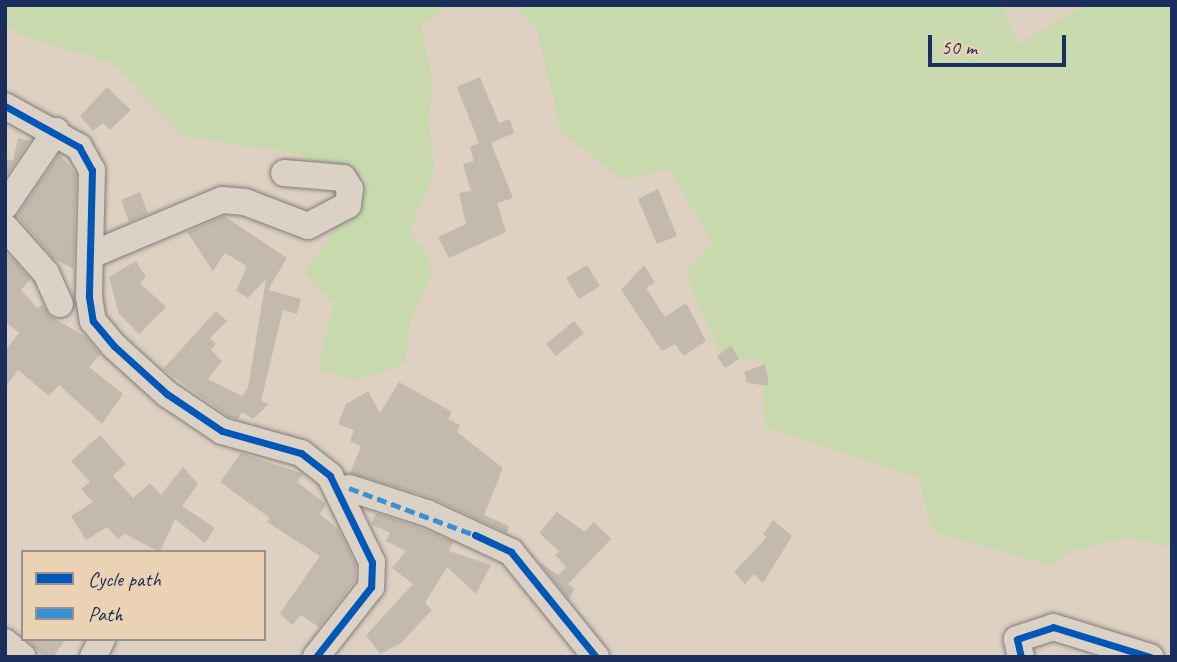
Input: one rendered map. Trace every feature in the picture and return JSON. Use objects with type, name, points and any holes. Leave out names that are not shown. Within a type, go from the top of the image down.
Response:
[{"type":"street","points":[[5,106],[56,131],[79,146],[92,170],[93,321],[114,346],[167,394],[222,431],[301,453],[330,475],[372,562],[371,587],[316,657]]},
{"type":"street","points":[[5,206],[56,131]]},
{"type":"street","points":[[91,255],[222,200],[245,202],[308,226],[348,205],[350,189],[343,178],[284,173]]},
{"type":"street","points":[[5,227],[46,273],[60,304]]},
{"type":"street","points":[[349,488],[475,535],[511,552],[596,657]]},
{"type":"street","points":[[1021,657],[1017,639],[1053,627],[1150,657]]},
{"type":"street","points":[[93,657],[101,641]]},
{"type":"street","points":[[5,642],[23,657]]},
{"type":"green space","points":[[5,5],[451,5],[421,24],[433,85],[428,120],[435,170],[409,233],[424,249],[432,273],[410,323],[405,364],[356,380],[317,370],[334,303],[305,273],[369,180],[292,153],[184,136],[112,63],[20,35],[5,24]]},
{"type":"green space","points":[[512,5],[1003,5],[1017,44],[1087,5],[1172,5],[1172,548],[1128,537],[1073,551],[1050,565],[933,532],[918,477],[765,427],[762,358],[724,363],[685,272],[712,242],[669,169],[623,180],[561,132],[537,30]]},
{"type":"building","points":[[480,77],[499,123],[510,119],[514,133],[491,143],[513,198],[497,203],[506,232],[449,258],[438,237],[466,224],[459,193],[471,191],[463,164],[474,161],[470,147],[479,143],[457,87]]},
{"type":"building","points":[[107,87],[131,110],[110,130],[103,123],[93,131],[80,116]]},
{"type":"building","points":[[18,138],[30,141],[5,178],[5,158],[13,161]]},
{"type":"building","points":[[59,154],[76,174],[74,269],[54,259],[17,216]]},
{"type":"building","points":[[658,189],[677,236],[657,244],[638,199]]},
{"type":"building","points":[[140,192],[148,214],[129,222],[121,200]]},
{"type":"building","points":[[224,216],[287,258],[268,290],[301,299],[297,314],[283,310],[261,401],[269,404],[253,419],[242,412],[238,419],[229,417],[163,369],[216,311],[227,321],[210,338],[216,344],[211,350],[222,361],[208,379],[242,396],[248,388],[266,279],[248,298],[236,291],[247,266],[225,253],[213,271],[187,232]]},
{"type":"building","points":[[5,251],[31,279],[21,290],[37,308],[43,305],[50,316],[86,337],[100,354],[89,367],[123,394],[102,424],[59,385],[49,396],[18,370],[5,388],[5,351],[19,333],[5,321]]},
{"type":"building","points":[[136,261],[146,277],[140,283],[166,307],[139,334],[119,314],[109,277]]},
{"type":"building","points":[[587,265],[600,286],[579,299],[566,278]]},
{"type":"building","points":[[644,265],[655,282],[646,288],[665,317],[686,303],[706,341],[684,356],[675,344],[662,351],[621,290]]},
{"type":"building","points":[[574,321],[584,333],[556,356],[546,344]]},
{"type":"building","points":[[731,346],[739,359],[725,368],[717,356]]},
{"type":"building","points":[[765,364],[769,386],[747,383],[744,372]]},
{"type":"building","points":[[399,382],[452,412],[448,419],[460,425],[457,432],[503,468],[484,515],[509,526],[507,533],[432,498],[350,473],[361,446],[350,441],[354,430],[338,424],[346,404],[368,391],[380,413]]},
{"type":"building","points":[[100,435],[126,464],[113,476],[133,498],[150,483],[161,495],[183,467],[198,484],[182,506],[215,528],[205,543],[175,519],[161,550],[125,534],[118,539],[107,527],[86,540],[71,516],[93,502],[81,489],[90,482],[71,461]]},
{"type":"building","points":[[241,453],[303,474],[297,482],[326,504],[320,514],[338,529],[356,565],[355,581],[319,627],[301,615],[292,625],[280,613],[320,556],[267,522],[270,518],[220,482]]},
{"type":"building","points":[[557,512],[585,532],[594,522],[611,539],[568,584],[574,589],[569,599],[539,562],[558,575],[566,567],[555,555],[559,551],[539,533]]},
{"type":"building","points":[[376,513],[453,542],[449,551],[491,565],[476,594],[447,567],[425,603],[432,610],[401,643],[380,654],[366,635],[413,584],[392,568],[406,551],[386,541],[390,533],[371,524]]},
{"type":"building","points":[[773,520],[792,536],[763,583],[754,574],[745,584],[734,572],[767,537],[763,534]]},
{"type":"building","points":[[28,641],[65,641],[53,657],[44,657]]},
{"type":"marked path","points":[[349,488],[475,535]]},
{"type":"cycle path","points":[[5,106],[79,147],[92,170],[89,297],[93,321],[114,346],[167,394],[222,431],[301,453],[330,476],[372,562],[371,587],[316,657]]},
{"type":"cycle path","points":[[475,535],[511,552],[596,657]]},
{"type":"cycle path","points":[[1021,657],[1017,639],[1053,627],[1150,657]]}]
